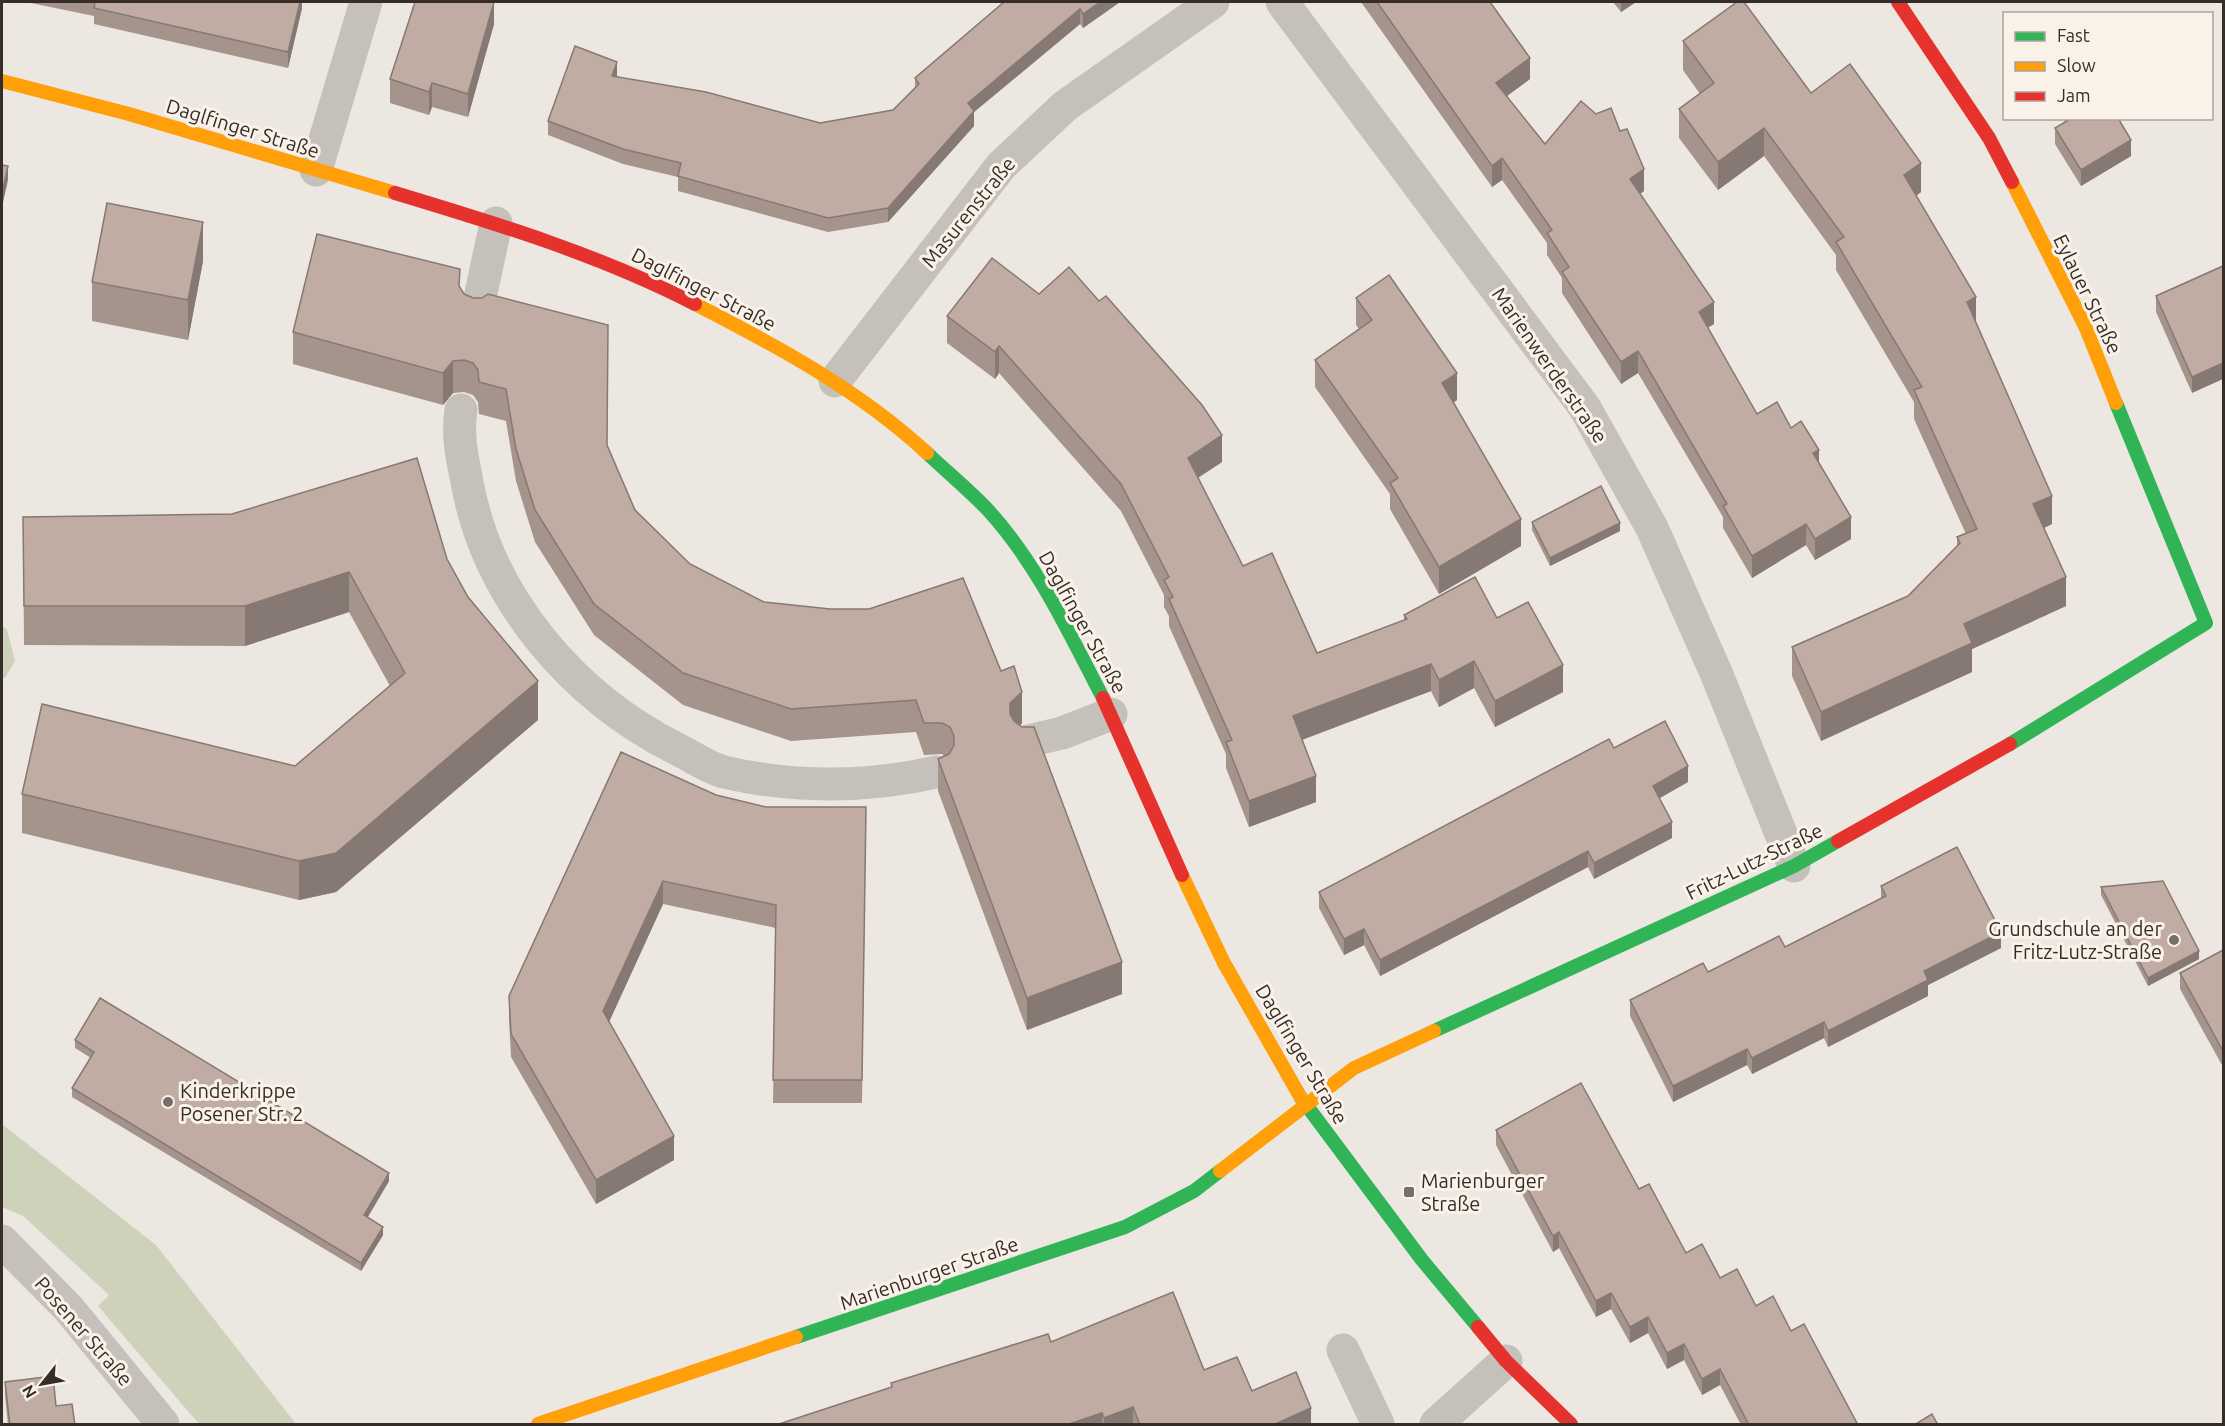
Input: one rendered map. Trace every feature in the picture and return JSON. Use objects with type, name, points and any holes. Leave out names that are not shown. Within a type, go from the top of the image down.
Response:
[{"type":"street","points":[[316,170],[366,2]]},
{"type":"street","name":"Masurenstraße","points":[[835,381],[1001,166],[1065,106],[1213,2]]},
{"type":"street","name":"Marienwerderstraße","points":[[1282,2],[1585,408],[1652,528],[1717,675],[1794,866]]},
{"type":"street","name":"Eylauer Straße","points":[[1898,2],[1989,138],[2085,326],[2206,623]]},
{"type":"street","name":"Daglfinger Straße","points":[[2,81],[104,106],[496,223],[653,282],[748,331],[835,381],[906,434],[987,510],[1017,546],[1048,593],[1111,714],[1164,837],[1224,963],[1305,1105],[1422,1260],[1506,1361],[1571,1425]]},
{"type":"street","points":[[477,312],[496,223]]},
{"type":"street","points":[[461,410],[457,432],[471,509],[490,560],[505,591],[561,665],[608,708],[664,743],[722,772],[783,782],[835,784],[911,778],[936,772]]},
{"type":"street","name":"Fritz-Lutz-Straße","points":[[1305,1105],[1354,1068],[1794,866],[2012,743],[2206,623]]},
{"type":"street","points":[[1028,741],[1062,733],[1111,714]]},
{"type":"street","name":"Marienburger Straße","points":[[538,1425],[1125,1227],[1194,1191],[1305,1105]]},
{"type":"street","name":"Posener Straße","points":[[2,1241],[69,1309],[163,1425]]},
{"type":"street","points":[[1343,1350],[1378,1425]]},
{"type":"street","points":[[1436,1425],[1506,1361]]},
{"type":"green space","points":[[2,626],[7,629],[15,661],[5,678],[2,679]]},
{"type":"green space","points":[[2,1124],[156,1245],[296,1424],[199,1424],[98,1306],[109,1295],[23,1216],[2,1207]]},
{"type":"building","points":[[95,2],[300,2],[288,52],[94,8]]},
{"type":"building","points":[[415,2],[494,2],[468,94],[432,83],[429,92],[390,79]]},
{"type":"building","points":[[1004,2],[1100,2],[1083,14],[1080,9],[968,103],[974,111],[888,208],[828,218],[678,176],[681,163],[623,149],[548,121],[575,46],[617,62],[612,76],[706,92],[820,123],[893,110],[919,84],[915,78]]},
{"type":"building","points":[[1377,2],[1490,2],[1530,58],[1496,83],[1545,144],[1581,101],[1596,114],[1611,108],[1620,131],[1627,129],[1644,169],[1630,179],[1714,302],[1699,312],[1757,414],[1777,402],[1791,428],[1801,421],[1819,450],[1813,453],[1851,517],[1815,539],[1806,524],[1752,556],[1723,506],[1727,504],[1638,351],[1621,362],[1562,272],[1569,267],[1547,233],[1552,230],[1502,158],[1492,166]]},
{"type":"building","points":[[1737,2],[1744,2],[1811,93],[1850,64],[1921,163],[1904,175],[1976,297],[1967,302],[2052,496],[2033,504],[2066,577],[1964,624],[1972,643],[1821,712],[1792,647],[1908,596],[1960,543],[1957,537],[1977,529],[1914,390],[1922,387],[1836,242],[1844,237],[1764,128],[1718,162],[1679,109],[1714,83],[1683,41]]},
{"type":"building","points":[[2069,120],[2119,120],[2131,140],[2081,170],[2055,128]]},
{"type":"building","points":[[2,165],[8,166],[2,193]]},
{"type":"building","points":[[107,203],[203,222],[188,300],[92,282]]},
{"type":"building","points":[[317,234],[460,269],[459,286],[464,294],[473,298],[482,298],[488,294],[608,325],[607,445],[635,510],[690,564],[764,602],[830,609],[869,609],[963,578],[1001,671],[1014,666],[1022,692],[1010,703],[1010,714],[1014,721],[1022,727],[1034,727],[1122,962],[1027,998],[938,759],[949,754],[954,745],[954,736],[950,727],[942,723],[924,723],[916,700],[791,709],[683,673],[594,604],[535,510],[516,449],[506,389],[479,382],[478,370],[473,363],[464,360],[453,361],[443,373],[293,332]]},
{"type":"building","points":[[992,258],[1039,294],[1069,267],[1099,301],[1106,296],[1202,405],[1222,435],[1188,458],[1243,566],[1272,553],[1317,653],[1407,619],[1404,615],[1475,577],[1497,618],[1528,602],[1563,665],[1495,701],[1474,661],[1439,680],[1431,664],[1293,716],[1316,776],[1249,801],[1226,742],[1232,740],[1169,599],[1173,597],[1164,580],[1169,577],[1121,484],[999,346],[995,352],[947,316]]},
{"type":"building","points":[[2223,266],[2223,363],[2192,377],[2156,296]]},
{"type":"building","points":[[1389,275],[1457,373],[1442,383],[1521,519],[1439,567],[1390,483],[1398,478],[1315,360],[1372,320],[1356,298]]},
{"type":"building","points":[[417,458],[447,559],[468,597],[538,681],[336,853],[299,861],[22,794],[42,704],[295,766],[405,673],[349,572],[245,606],[24,606],[23,517],[232,514]]},
{"type":"building","points":[[1601,486],[1620,523],[1550,558],[1532,522]]},
{"type":"building","points":[[1665,721],[1688,766],[1653,786],[1672,822],[1594,863],[1588,851],[1380,960],[1364,929],[1344,939],[1319,892],[1609,739],[1614,748]]},
{"type":"building","points":[[621,752],[716,795],[766,807],[866,807],[862,1080],[773,1080],[776,905],[663,881],[603,1011],[674,1136],[596,1180],[511,1034],[509,996]]},
{"type":"building","points":[[1957,847],[2001,932],[1924,971],[1928,980],[1828,1031],[1824,1022],[1752,1058],[1747,1049],[1673,1086],[1630,1000],[1703,963],[1708,972],[1779,936],[1785,947],[1886,896],[1881,886]]},
{"type":"building","points":[[2163,881],[2199,951],[2148,978],[2101,887]]},
{"type":"building","points":[[2223,950],[2223,1051],[2180,973]]},
{"type":"building","points":[[100,998],[389,1173],[364,1215],[383,1227],[361,1263],[72,1088],[94,1052],[75,1040]]},
{"type":"building","points":[[1581,1083],[1639,1189],[1649,1184],[1686,1253],[1702,1244],[1720,1278],[1737,1269],[1756,1306],[1773,1296],[1791,1331],[1804,1324],[1858,1425],[1749,1425],[1720,1369],[1702,1379],[1684,1344],[1667,1353],[1648,1317],[1630,1327],[1611,1293],[1596,1301],[1559,1232],[1553,1236],[1496,1130]]},
{"type":"building","points":[[1173,1292],[1204,1370],[1237,1357],[1252,1391],[1296,1372],[1311,1408],[1273,1425],[1140,1425],[1133,1407],[1104,1418],[1102,1413],[1066,1425],[776,1425],[892,1387],[891,1383],[1048,1334],[1051,1342]]},
{"type":"building","points":[[53,1376],[56,1406],[72,1404],[75,1425],[10,1425],[5,1382]]},
{"type":"building","points":[[1932,1414],[1938,1425],[1914,1425]]},
{"type":"traffic: fast","points":[[2010,744],[2206,623],[2116,403]]},
{"type":"traffic: fast","points":[[927,453],[988,510],[1022,553],[1065,624],[1103,698]]},
{"type":"traffic: fast","points":[[1434,1031],[1794,866],[1838,841]]},
{"type":"traffic: fast","points":[[1301,1098],[1422,1260],[1478,1327]]},
{"type":"traffic: fast","points":[[796,1337],[1125,1227],[1194,1191],[1220,1171]]},
{"type":"traffic: slow","points":[[2,81],[129,114],[395,193]]},
{"type":"traffic: slow","points":[[2012,182],[2085,326],[2116,403]]},
{"type":"traffic: slow","points":[[695,304],[787,353],[845,389],[901,430],[927,453]]},
{"type":"traffic: slow","points":[[1182,875],[1224,963],[1301,1098]]},
{"type":"traffic: slow","points":[[1220,1171],[1354,1068],[1434,1031]]},
{"type":"traffic: slow","points":[[538,1424],[796,1337]]},
{"type":"traffic: jam","points":[[1898,2],[1989,138],[2012,182]]},
{"type":"traffic: jam","points":[[395,193],[548,242],[623,270],[695,304]]},
{"type":"traffic: jam","points":[[1103,698],[1182,875]]},
{"type":"traffic: jam","points":[[1838,841],[2010,744]]},
{"type":"traffic: jam","points":[[1478,1327],[1506,1361],[1571,1424]]},
{"type":"place","name":"Grundschule an der Fritz-Lutz-Straße","points":[[2174,940]]},
{"type":"place","name":"Kinderkrippe Posener Str. 2","points":[[168,1102]]},
{"type":"place","name":"Marienburger Straße","points":[[1409,1192]]}]
